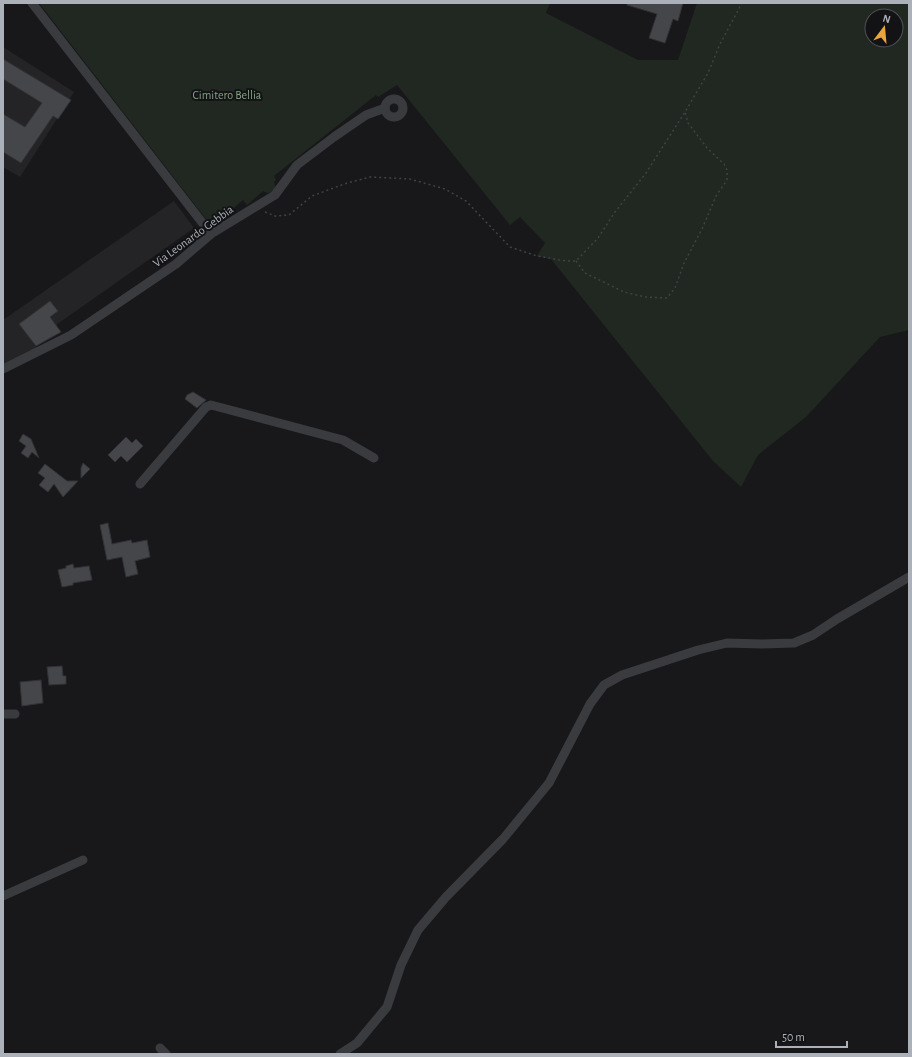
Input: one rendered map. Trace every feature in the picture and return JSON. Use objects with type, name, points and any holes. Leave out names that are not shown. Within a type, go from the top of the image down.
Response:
[{"type":"street","points":[[32,3],[211,234]]},
{"type":"street","name":"Via Leonardo Gebbia","points":[[3,369],[71,335],[176,264],[211,234],[274,195],[297,165],[334,137],[366,115],[385,108]]},
{"type":"street","points":[[140,484],[206,407],[212,405],[343,440],[374,458]]},
{"type":"street","points":[[340,1054],[357,1043],[387,1007],[400,965],[418,930],[446,896],[503,839],[549,783],[590,704],[604,685],[622,675],[698,650],[727,643],[794,643],[813,635],[837,619],[909,577]]},
{"type":"street","points":[[3,714],[15,714]]},
{"type":"street","points":[[3,896],[84,860]]},
{"type":"path","points":[[253,207],[275,216],[289,215],[312,196],[347,183],[370,177],[410,179],[445,189],[466,201],[510,247],[537,256],[566,261],[576,261],[598,238],[615,212],[646,172],[685,112],[708,73],[720,44],[742,3]]},
{"type":"path","points":[[576,261],[585,273],[624,292],[645,297],[667,298],[675,288],[684,263],[702,229],[716,196],[727,180],[727,170],[724,164],[706,148],[692,130],[685,112]]},
{"type":"shaded area","points":[[3,47],[74,92],[20,177],[3,167]]},
{"type":"shaded area","points":[[174,201],[194,228],[56,325],[50,317],[58,311],[50,302],[20,324],[37,348],[3,365],[3,320]]},
{"type":"green space","name":"Cimitero Bellia","points":[[39,3],[550,3],[546,13],[638,60],[678,60],[697,3],[909,3],[909,330],[880,337],[806,417],[758,455],[741,487],[713,461],[551,259],[537,256],[545,243],[520,217],[510,225],[397,85],[378,97],[376,95],[274,176],[276,180],[274,182],[276,188],[272,192],[267,193],[263,191],[247,205],[243,200],[212,227]]},
{"type":"building","points":[[627,3],[683,3],[678,21],[673,19],[665,43],[649,38],[657,14],[627,5]]},
{"type":"building","points":[[3,59],[71,100],[58,119],[53,116],[21,163],[3,152],[3,114],[25,127],[42,103],[3,79]]},
{"type":"building","points":[[50,301],[58,311],[50,317],[61,332],[36,346],[19,324]]},
{"type":"building","points":[[193,392],[206,400],[197,408],[185,399],[187,395]]},
{"type":"building","points":[[23,434],[31,439],[39,458],[32,452],[28,458],[21,453],[26,446],[19,441]]},
{"type":"building","points":[[126,437],[132,443],[136,439],[143,446],[127,462],[121,456],[115,462],[108,455]]},
{"type":"building","points":[[83,463],[90,469],[81,478],[81,468]]},
{"type":"building","points":[[45,464],[67,481],[78,481],[63,497],[54,484],[48,492],[39,485],[45,478],[38,473]]},
{"type":"building","points":[[108,523],[112,544],[131,540],[132,543],[147,540],[150,557],[135,561],[138,574],[126,577],[122,557],[107,560],[100,525]]},
{"type":"building","points":[[73,564],[74,568],[89,566],[92,580],[73,583],[73,585],[62,587],[58,570]]},
{"type":"building","points":[[62,666],[63,676],[66,676],[66,684],[49,685],[47,667]]},
{"type":"building","points":[[41,680],[43,703],[22,706],[20,682]]}]
